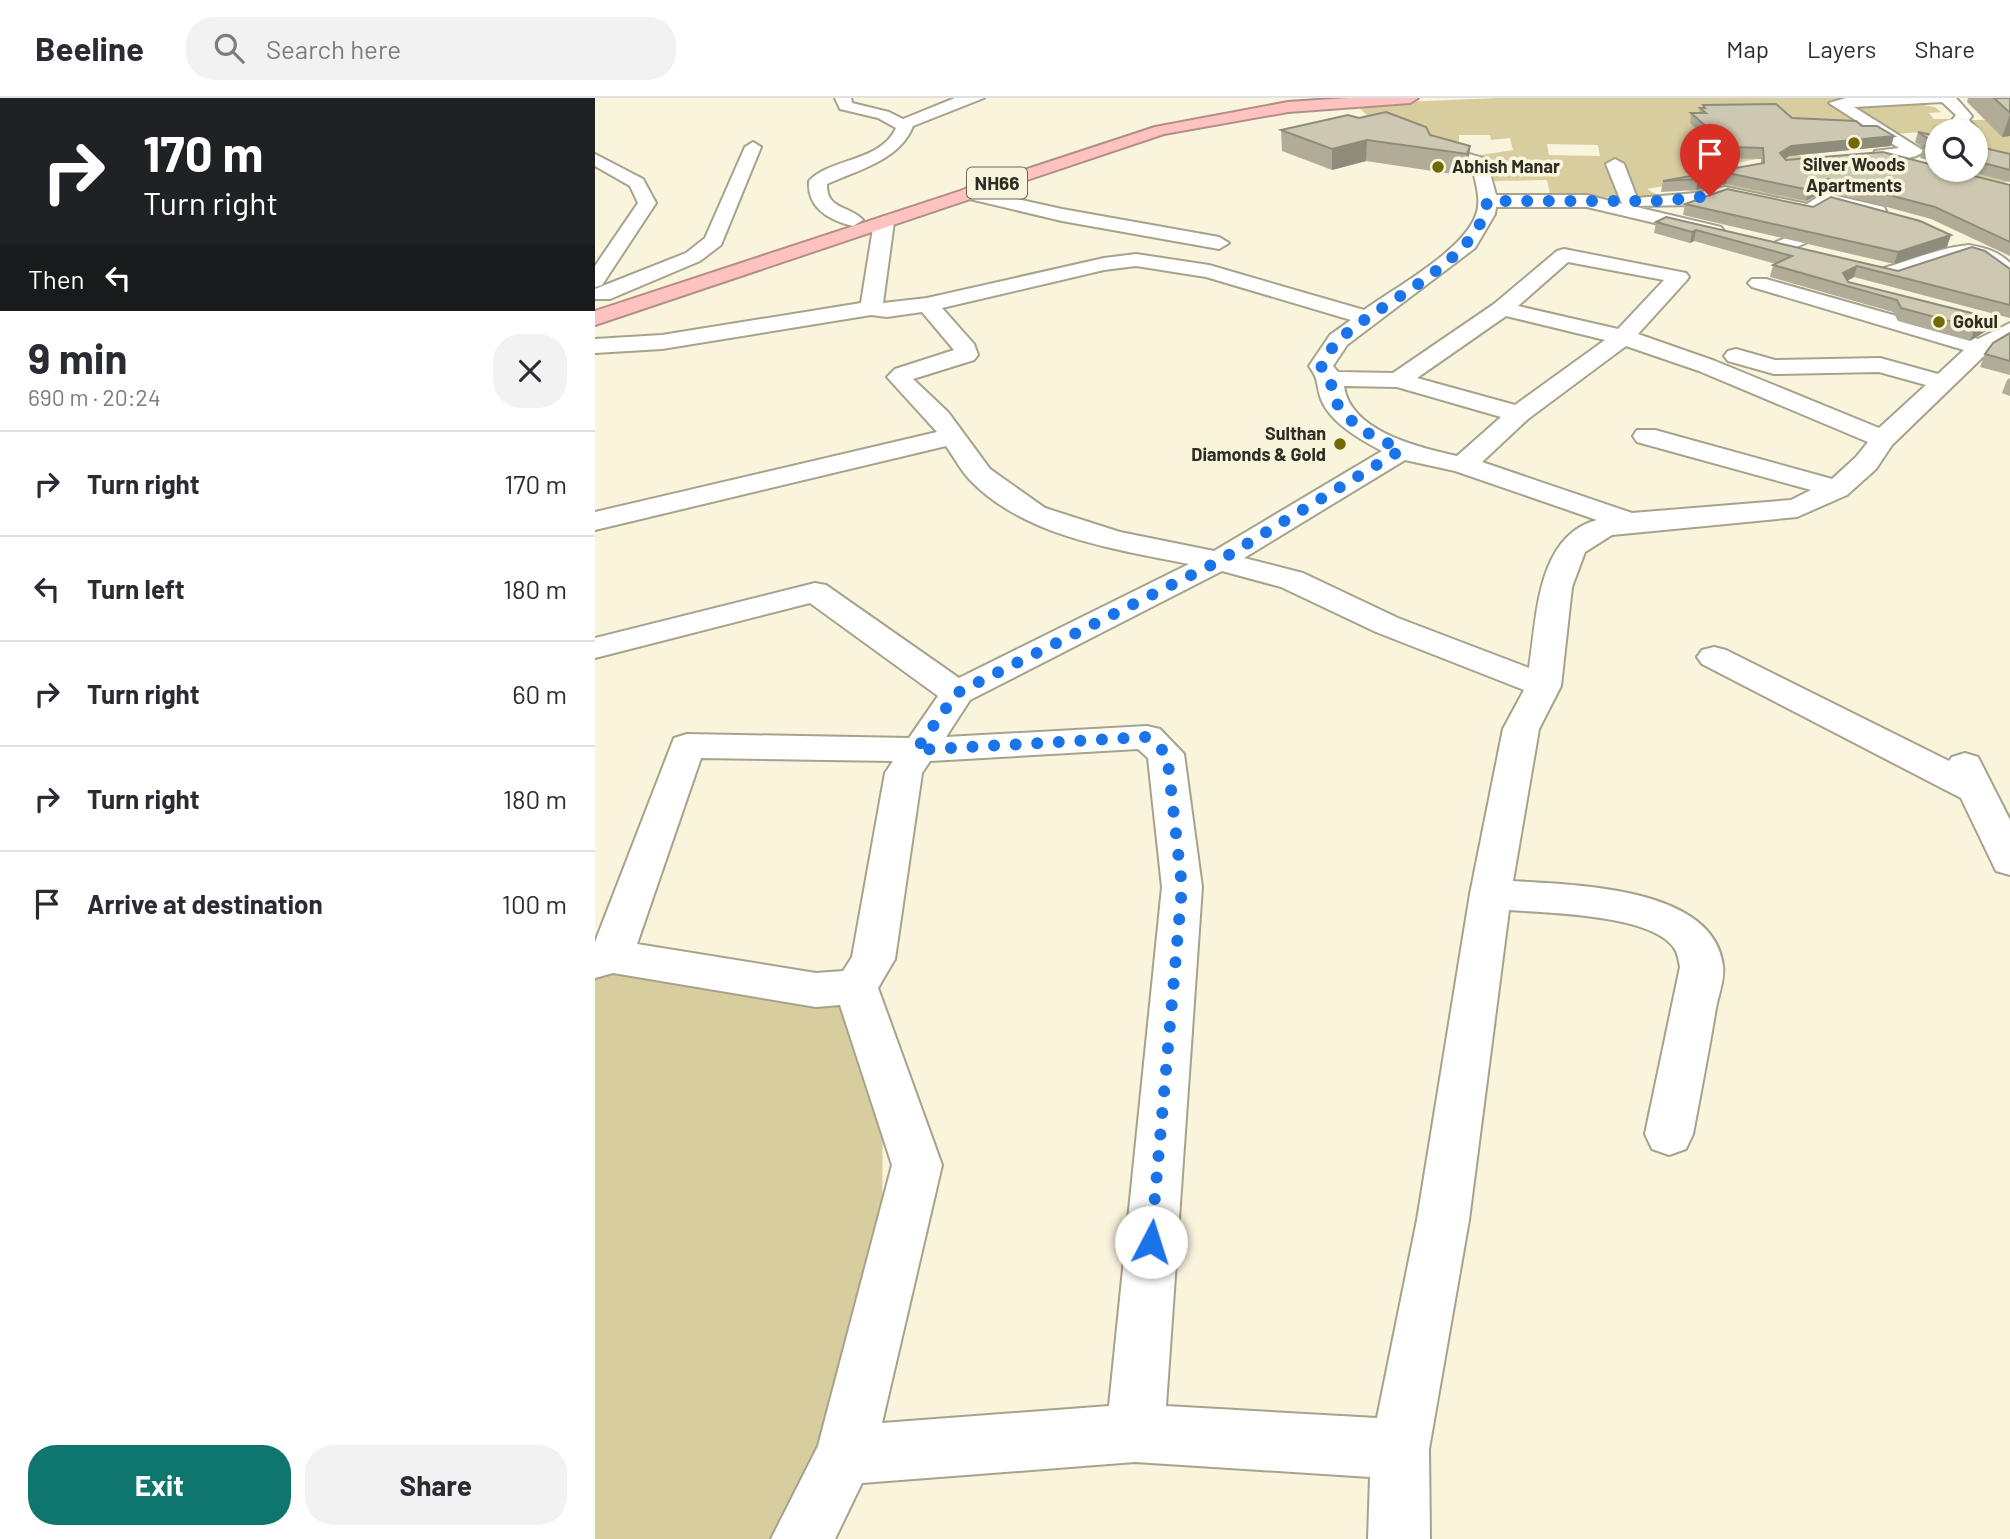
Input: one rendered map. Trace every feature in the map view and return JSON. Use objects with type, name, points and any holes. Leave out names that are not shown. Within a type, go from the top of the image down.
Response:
[{"type":"highway","name":"NH66","points":[[600,293],[853,220],[1107,133],[1194,113],[1303,98]]},
{"type":"highway","name":"NH66","points":[[595,318],[1115,142],[1161,130],[1288,107],[1410,98]]},
{"type":"street","points":[[843,98],[845,106],[883,115],[905,126],[904,132],[881,153],[818,181],[820,201],[824,208],[853,220]]},
{"type":"street","points":[[902,124],[919,120],[958,101],[975,98]]},
{"type":"street","points":[[1921,167],[1874,155],[1916,151],[1837,103],[1943,98],[1954,103],[1964,116],[1961,119]]},
{"type":"street","points":[[600,293],[693,257],[714,242],[753,147]]},
{"type":"street","points":[[1435,149],[1480,163],[1487,201],[1486,214],[1468,244],[1338,340],[1321,366],[1331,379],[1332,398],[1358,428],[1401,450],[1463,465],[1630,522]]},
{"type":"street","points":[[595,159],[636,183],[647,203],[600,293]]},
{"type":"street","points":[[1615,164],[1629,201]]},
{"type":"street","points":[[1487,201],[1696,199],[1725,192],[1811,210],[1824,199],[1886,221],[1834,220],[1778,255],[1807,253]]},
{"type":"street","points":[[967,193],[1062,215],[1219,243]]},
{"type":"street","points":[[1587,201],[1730,234]]},
{"type":"street","points":[[871,308],[884,222]]},
{"type":"street","points":[[1938,238],[1963,250],[1989,256],[2010,274]]},
{"type":"street","points":[[1870,270],[1895,274],[1963,250]]},
{"type":"street","points":[[1398,380],[1502,309],[1564,255],[1679,277],[1623,337],[1519,414],[1463,465]]},
{"type":"street","points":[[595,346],[662,342],[871,308],[887,310],[927,305],[1104,264],[1136,260],[1209,271],[1368,318]]},
{"type":"street","points":[[1759,283],[1996,332]]},
{"type":"street","points":[[927,305],[966,349],[966,355],[899,377],[939,417],[980,475],[1035,514],[1114,540],[1219,561],[1291,580],[1387,625],[1544,686]]},
{"type":"street","points":[[1502,309],[1623,337],[1707,366],[1883,439]]},
{"type":"street","points":[[1399,1539],[1400,1449],[1443,1220],[1490,894],[1521,729],[1544,686],[1557,587],[1572,548],[1602,527],[1630,522],[1720,517],[1797,508],[1837,489],[1866,463],[1883,439],[1996,332]]},
{"type":"street","points":[[1736,356],[1774,367],[1880,365],[1945,383]]},
{"type":"street","points":[[1331,379],[1398,380],[1519,414]]},
{"type":"street","points":[[595,521],[953,436]]},
{"type":"street","points":[[1646,436],[1837,489]]},
{"type":"street","points":[[802,1539],[845,1455],[917,1165],[856,987],[873,958],[904,773],[916,750],[957,693],[1219,561],[1401,450]]},
{"type":"street","points":[[595,648],[814,592],[957,693]]},
{"type":"street","points":[[1714,657],[1970,776],[2010,861]]},
{"type":"street","points":[[856,987],[816,990],[603,959],[687,746],[916,750],[1147,737],[1167,754],[1182,887],[1135,1433]]},
{"type":"street","points":[[1490,894],[1637,909],[1672,924],[1693,941],[1702,967],[1669,1134]]},
{"type":"street","points":[[845,1455],[1135,1433],[1400,1449]]},
{"type":"shaded area","points":[[1499,98],[1896,98],[1827,103],[1874,129],[1785,145],[1806,160],[1782,164],[1766,157],[1732,164],[1820,198],[1808,208],[1699,195],[1675,184],[1647,189],[1661,197],[1551,198],[1547,180],[1493,181],[1493,163],[1474,156],[1513,150],[1510,138],[1491,140],[1490,135],[1459,135],[1459,144],[1382,129],[1355,104]],"holes":[[[1547,144],[1598,145],[1600,156],[1549,155]]]},
{"type":"shaded area","points":[[1907,102],[1935,107],[1941,112],[1929,113],[1934,119],[1925,119],[1925,133],[1892,134],[1840,103]]},
{"type":"shaded area","points":[[2010,113],[2010,181],[1995,186],[1981,182],[1988,182],[1988,119]]},
{"type":"shaded area","points":[[611,956],[718,992],[842,995],[883,1100],[882,1228],[838,1422],[779,1539],[595,1539],[595,964]]},
{"type":"building","points":[[1994,98],[2010,98],[2010,113]]},
{"type":"building","points":[[1776,104],[1792,118],[1856,121],[1862,126],[1877,126],[1894,136],[1791,146],[1780,153],[1786,160],[1883,152],[1925,163],[1925,182],[1988,182],[1988,180],[2010,185],[2010,242],[1935,207],[1828,179],[1809,190],[1728,173],[1698,179],[1663,181],[1764,163],[1763,148],[1729,147],[1691,113],[1706,113],[1700,108],[1705,108],[1703,105]]},
{"type":"building","points":[[1386,112],[1426,127],[1430,135],[1470,146],[1467,154],[1367,140],[1332,149],[1281,130],[1348,115],[1359,118]]},
{"type":"building","points":[[1988,149],[2010,154],[2010,170],[1988,164]]},
{"type":"building","points":[[1727,189],[1813,207],[1831,197],[1920,221],[1951,235],[1898,252],[1685,204]]},
{"type":"building","points":[[1666,217],[1898,271],[1972,247],[1985,251],[2010,269],[2010,305],[1857,266],[1843,273],[1848,282],[1991,318],[1975,328],[1901,308],[1897,300],[1773,265],[1792,256],[1656,222]]},
{"type":"building","points":[[2010,333],[2010,361],[1985,354],[1993,343]]},
{"type":"place","name":"Silver Woods Apartments","points":[[1854,143]]},
{"type":"place","name":"Abhish Manar","points":[[1438,167]]},
{"type":"place","name":"Gokul","points":[[1939,322]]},
{"type":"place","name":"Sulthan Diamonds & Gold","points":[[1340,444]]},
{"type":"route","points":[[1151,1242],[1182,887],[1167,754],[1147,737],[916,750],[957,693],[1219,561],[1401,450],[1358,428],[1332,398],[1331,379],[1321,366],[1338,340],[1468,244],[1486,214],[1487,201],[1663,201],[1710,196]]}]
